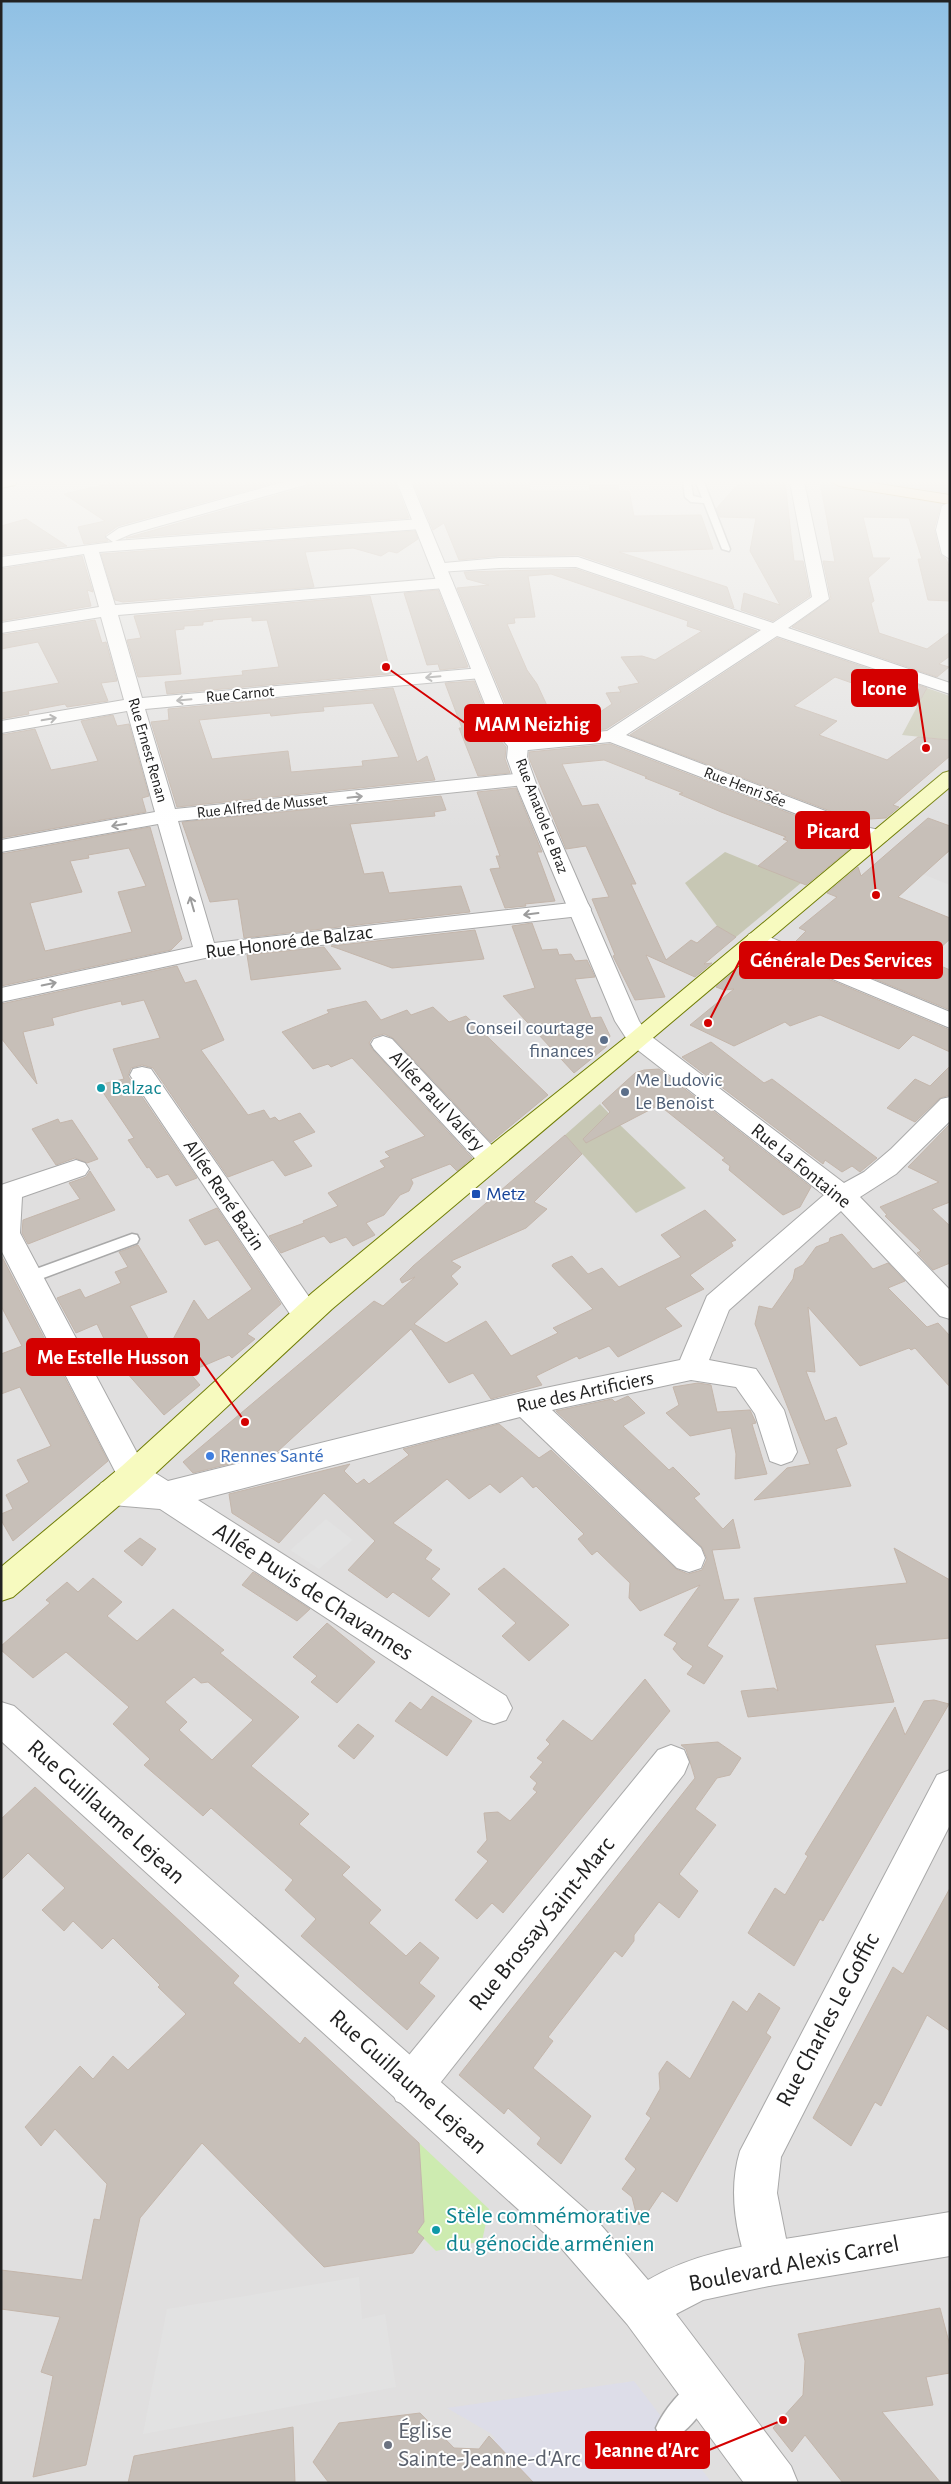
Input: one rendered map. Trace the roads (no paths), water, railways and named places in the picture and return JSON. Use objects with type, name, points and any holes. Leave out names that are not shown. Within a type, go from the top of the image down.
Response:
[{"type":"main road","points":[[1,1587],[122,1484],[306,1315],[490,1159],[639,1039],[950,777]]},
{"type":"street","name":"Rue Ernest Renan","points":[[104,598],[205,951]]},
{"type":"street","points":[[1,628],[108,611],[229,598]]},
{"type":"street","name":"Rue Anatole Le Braz","points":[[451,598],[505,732],[518,744],[517,758],[524,779],[626,1021],[639,1039]]},
{"type":"street","points":[[684,598],[950,688]]},
{"type":"street","points":[[518,744],[612,736],[821,598]]},
{"type":"street","name":"Rue Carnot","points":[[1,728],[134,704],[481,673]]},
{"type":"street","name":"Rue Henri Sée","points":[[612,736],[866,834],[880,836]]},
{"type":"street","name":"Rue Alfred de Musset","points":[[1,846],[167,816],[524,779]]},
{"type":"street","name":"Rue Honoré de Balzac","points":[[1,995],[205,951],[580,909]]},
{"type":"street","points":[[758,939],[950,1021]]},
{"type":"street","name":"Rue La Fontaine","points":[[639,1039],[842,1195],[950,1308]]},
{"type":"street","name":"Allée Paul Valéry","points":[[383,1044],[490,1159]]},
{"type":"street","name":"Allée René Bazin","points":[[142,1075],[306,1315]]},
{"type":"street","points":[[781,1452],[769,1410],[745,1377],[691,1369],[717,1304],[842,1195],[854,1190],[897,1160],[950,1105]]},
{"type":"street","points":[[76,1169],[10,1192],[6,1233],[30,1277],[122,1484]]},
{"type":"street","name":"Rue des Artificiers","points":[[162,1496],[526,1404],[691,1369]]},
{"type":"street","points":[[526,1404],[689,1558]]},
{"type":"street","name":"Allée Puvis de Chavannes","points":[[122,1484],[156,1490],[162,1496],[494,1708]]},
{"type":"street","name":"Rue Guillaume Lejean","points":[[1,1718],[578,2234],[643,2308],[774,2483]]},
{"type":"street","name":"Rue Brossay Saint-Marc","points":[[411,2086],[671,1762]]},
{"type":"street","name":"Rue Charles Le Goffic","points":[[769,2264],[755,2202],[755,2167],[761,2151],[950,1787]]},
{"type":"street","name":"Boulevard Alexis Carrel","points":[[643,2308],[682,2285],[703,2278],[769,2264],[950,2234]]},
{"type":"lane","points":[[30,1277],[132,1239]]},
{"type":"lane","points":[[669,2428],[703,2389]]},
{"type":"place","name":"MAM Neizhig","points":[[386,667]]},
{"type":"place","name":"Icone","points":[[926,748]]},
{"type":"place","name":"Picard","points":[[876,895]]},
{"type":"place","name":"Générale Des Services","points":[[708,1023]]},
{"type":"place","name":"Conseil courtage finances","points":[[604,1040]]},
{"type":"place","name":"Balzac","points":[[101,1088]]},
{"type":"place","name":"Me Ludovic Le Benoist","points":[[625,1092]]},
{"type":"place","name":"Metz","points":[[476,1194]]},
{"type":"place","name":"Me Estelle Husson","points":[[245,1422]]},
{"type":"place","name":"Rennes Santé","points":[[210,1456]]},
{"type":"place","name":"Stèle commémorative du génocide arménien","points":[[436,2230]]},
{"type":"place","name":"Jeanne d'Arc","points":[[783,2420]]},
{"type":"place","name":"Église Sainte-Jeanne-d'Arc","points":[[388,2445]]}]
